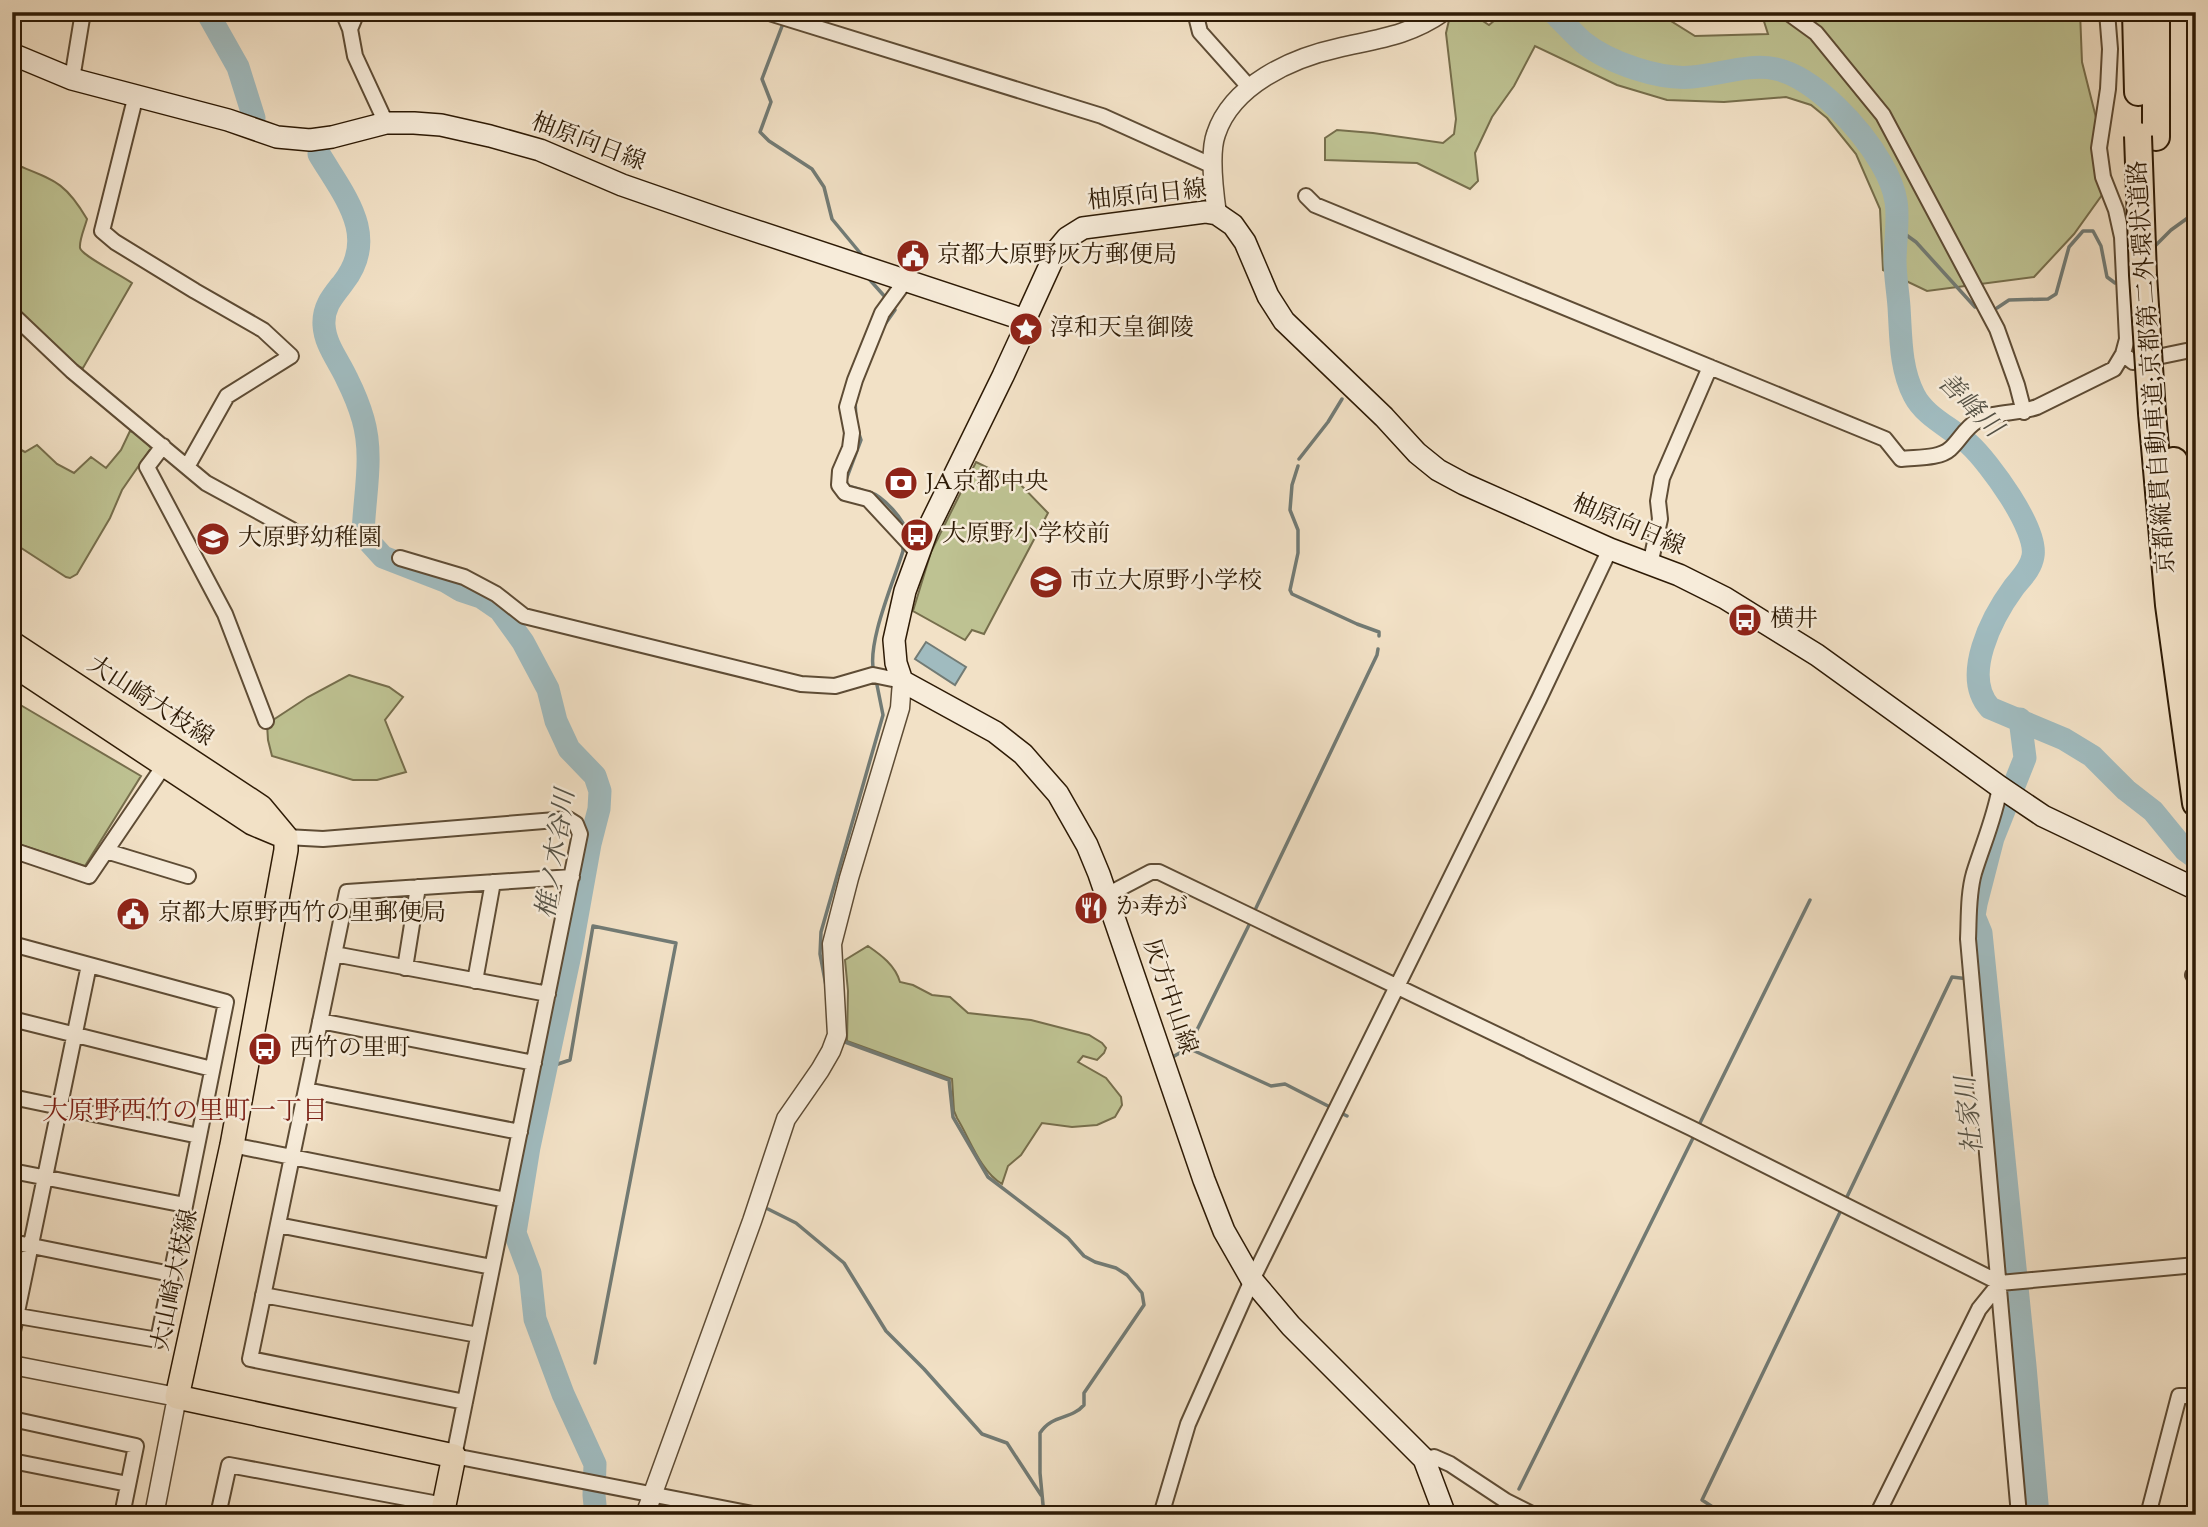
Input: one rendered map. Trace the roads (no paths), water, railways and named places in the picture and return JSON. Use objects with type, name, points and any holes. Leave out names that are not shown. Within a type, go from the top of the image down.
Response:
[{"type":"highway","name":"京都縦貫自動車道;京都第二外環状道路","points":[[2136,12],[2160,275],[2161,413],[2196,803]]},
{"type":"highway","name":"京都縦貫自動車道;京都第二外環状道路","points":[[2147,136],[2156,12]]},
{"type":"highway","name":"京都縦貫自動車道;京都第二外環状道路","points":[[2179,605],[2196,668]]},
{"type":"main road","name":"柚原向日線","points":[[12,54],[72,79],[228,120],[277,137],[297,140],[332,137],[386,123],[441,125],[540,150],[622,185],[1025,320],[1057,250],[1077,230],[1205,212],[1217,214],[1233,225],[1245,242],[1268,296],[1284,321],[1384,416],[1417,453],[1438,470],[1610,549],[1679,575],[1772,625],[2043,816],[2196,889]]},
{"type":"main road","points":[[902,681],[895,656],[896,626],[905,591],[928,531],[1021,337],[1025,320]]},
{"type":"main road","name":"大山崎大枝線","points":[[12,643],[261,807],[286,837],[286,850],[233,1145],[177,1397]]},
{"type":"main road","name":"大山崎大枝線","points":[[12,664],[251,823],[286,837]]},
{"type":"main road","name":"灰方中山線","points":[[902,681],[995,732],[1023,754],[1041,772],[1070,814],[1087,845],[1107,895],[1204,1180],[1224,1231],[1252,1280],[1291,1326],[1424,1459],[1445,1515]]},
{"type":"main road","points":[[177,1397],[454,1456],[443,1510]]},
{"type":"street","points":[[72,79],[83,12]]},
{"type":"street","points":[[343,12],[350,29],[355,56],[386,123]]},
{"type":"street","points":[[350,29],[357,12]]},
{"type":"street","points":[[1195,12],[1200,32],[1250,88]]},
{"type":"street","points":[[1217,214],[1213,166],[1215,135],[1228,109],[1250,88],[1304,58],[1411,31],[1443,12]]},
{"type":"street","points":[[1787,12],[1816,33],[1883,116],[1997,329],[2024,412]]},
{"type":"street","points":[[1306,196],[1315,205],[1885,439],[1901,459],[1942,454],[1979,419],[2024,412],[2114,369],[2123,354],[2127,339],[2123,237],[2116,209],[2103,177],[2099,148],[2108,89],[2110,49],[2107,12]]},
{"type":"street","points":[[778,17],[1102,116],[1213,166]]},
{"type":"street","points":[[136,95],[102,231],[127,249],[263,330],[291,356],[227,396],[187,467]]},
{"type":"street","points":[[906,280],[881,313],[855,380],[847,407],[852,433],[850,448],[840,471],[839,485],[845,493],[868,499],[919,554]]},
{"type":"street","points":[[12,314],[72,372],[206,483],[292,530]]},
{"type":"street","points":[[2123,354],[2133,362],[2186,351]]},
{"type":"street","points":[[1650,565],[1660,519],[1658,501],[1662,478],[1710,367]]},
{"type":"street","points":[[163,446],[147,467],[225,614],[266,721]]},
{"type":"street","points":[[1161,1515],[1188,1424],[1252,1280],[1539,699],[1610,549]]},
{"type":"street","points":[[400,558],[464,577],[496,594],[524,616],[801,684],[835,686],[873,675],[902,681],[900,708],[832,944],[836,1035],[831,1051],[820,1070],[786,1119],[645,1515]]},
{"type":"street","points":[[12,850],[89,876],[165,764]]},
{"type":"street","points":[[2000,787],[1995,813],[1970,891],[1969,939],[2019,1515]]},
{"type":"street","points":[[286,837],[323,839],[568,819],[576,824],[580,834],[572,877],[454,1456],[758,1515]]},
{"type":"street","points":[[106,851],[188,876]]},
{"type":"street","points":[[1107,895],[1151,872],[1160,872],[1691,1128],[2000,1283],[2196,1265]]},
{"type":"street","points":[[465,1402],[250,1359],[263,1295],[347,892],[572,877]]},
{"type":"street","points":[[475,981],[493,882]]},
{"type":"street","points":[[405,968],[418,887]]},
{"type":"street","points":[[12,944],[226,1002],[158,1340],[14,1315]]},
{"type":"street","points":[[334,954],[548,994]]},
{"type":"street","points":[[12,1336],[14,1315],[31,1246],[89,965]]},
{"type":"street","points":[[12,1019],[212,1069]]},
{"type":"street","points":[[320,1021],[534,1063]]},
{"type":"street","points":[[306,1090],[520,1132]]},
{"type":"street","points":[[12,1097],[199,1136]]},
{"type":"street","points":[[233,1145],[506,1200]]},
{"type":"street","points":[[12,1171],[185,1205]]},
{"type":"street","points":[[278,1225],[492,1267]]},
{"type":"street","points":[[12,1242],[171,1274]]},
{"type":"street","points":[[1877,1515],[1979,1309],[2000,1283]]},
{"type":"street","points":[[263,1295],[478,1335]]},
{"type":"street","points":[[12,1365],[177,1397],[154,1515]]},
{"type":"street","points":[[2148,1515],[2179,1396],[2196,1396]]},
{"type":"street","points":[[12,1419],[135,1446],[122,1515]]},
{"type":"street","points":[[1424,1459],[1434,1457],[1450,1464],[1506,1501],[1534,1515]]},
{"type":"street","points":[[12,1461],[128,1484]]},
{"type":"street","points":[[218,1515],[229,1465],[443,1510]]},
{"type":"water","points":[[926,642],[966,667],[955,685],[915,659]]},
{"type":"waterway","name":"椎ノ木谷川","points":[[207,12],[238,67],[254,118]]},
{"type":"waterway","name":"善峰川","points":[[1553,12],[1594,50],[1620,63],[1650,73],[1692,77],[1744,68],[1766,68],[1791,74],[1822,94],[1862,135],[1881,163],[1896,200],[1895,272],[1902,352],[1909,385],[1925,410],[1969,444],[1988,465],[2020,513],[2033,544],[2030,565],[2005,600],[1983,647],[1978,680],[1982,695],[1990,708],[2064,739],[2092,756],[2126,790],[2153,811],[2185,850],[2196,858]]},
{"type":"waterway","points":[[784,21],[762,79],[771,102],[760,132],[769,141],[812,169],[824,187],[832,219],[861,254]]},
{"type":"waterway","name":"椎ノ木谷川","points":[[319,154],[347,201],[358,233],[354,266],[329,302],[324,325],[330,346],[358,403],[366,433],[368,462],[363,535],[383,557],[481,597],[500,610],[523,642],[548,689],[556,721],[569,749],[595,776],[600,791],[599,809],[571,950],[529,1147],[515,1233],[530,1273],[535,1319],[563,1394],[595,1464],[596,1515]]},
{"type":"waterway","points":[[2152,249],[2171,230],[2196,212]]},
{"type":"waterway","points":[[1898,229],[1916,242],[1975,307]]},
{"type":"waterway","points":[[1997,308],[2009,300],[2048,299],[2056,294],[2069,247],[2083,231],[2093,231],[2101,246],[2107,277],[2115,283],[2119,281]]},
{"type":"waterway","points":[[870,280],[886,298]]},
{"type":"waterway","points":[[883,327],[895,310],[893,308]]},
{"type":"waterway","points":[[855,399],[856,420]]},
{"type":"waterway","points":[[1299,459],[1342,399]]},
{"type":"waterway","points":[[858,431],[861,440],[846,480],[848,486],[862,490]]},
{"type":"waterway","points":[[1298,466],[1292,485],[1290,510],[1298,530],[1298,553],[1290,590],[1292,594],[1379,632],[1379,636]]},
{"type":"waterway","points":[[869,492],[881,498],[892,509],[907,534]]},
{"type":"waterway","points":[[874,673],[877,630],[903,545]]},
{"type":"waterway","points":[[1256,908],[1378,649]]},
{"type":"waterway","points":[[827,991],[820,954],[821,932],[883,715],[876,680]]},
{"type":"waterway","name":"社家川","points":[[2020,719],[2025,758],[1993,838],[1974,916],[1981,933],[2038,1515]]},
{"type":"waterway","points":[[1698,1127],[1810,900]]},
{"type":"waterway","points":[[1171,1058],[1188,1048],[1249,925]]},
{"type":"waterway","points":[[546,1068],[570,1060],[593,926],[676,943],[595,1363]]},
{"type":"waterway","points":[[1845,1201],[1952,977],[1969,979]]},
{"type":"waterway","name":"社家川","points":[[1977,980],[1985,981]]},
{"type":"waterway","points":[[843,1038],[845,1042],[949,1080],[953,1117],[988,1177],[1068,1238],[1084,1256],[1127,1275],[1142,1293],[1144,1305],[1084,1393],[1084,1405],[1050,1423],[1040,1433],[1044,1515]]},
{"type":"waterway","points":[[1188,1048],[1271,1086],[1285,1084],[1332,1108]]},
{"type":"waterway","points":[[1339,1112],[1347,1116]]},
{"type":"waterway","points":[[1519,1489],[1695,1134]]},
{"type":"waterway","points":[[1725,1515],[1702,1500],[1842,1208]]},
{"type":"waterway","points":[[768,1209],[796,1223],[844,1263],[886,1331],[982,1434],[1007,1443],[1041,1495]]},
{"type":"place","name":"京都大原野灰方郵便局","points":[[913,256]]},
{"type":"place","name":"淳和天皇御陵","points":[[1026,329]]},
{"type":"place","name":"JA京都中央","points":[[901,483]]},
{"type":"place","name":"大原野小学校前","points":[[917,535]]},
{"type":"place","name":"大原野幼稚園","points":[[213,539]]},
{"type":"place","name":"市立大原野小学校","points":[[1046,582]]},
{"type":"place","name":"横井","points":[[1745,620]]},
{"type":"place","name":"か寿が","points":[[1091,908]]},
{"type":"place","name":"京都大原野西竹の里郵便局","points":[[133,914]]},
{"type":"place","name":"西竹の里町","points":[[265,1049]]},
{"type":"district","name":"大原野西竹の里町一丁目","points":[[185,1112]]}]
